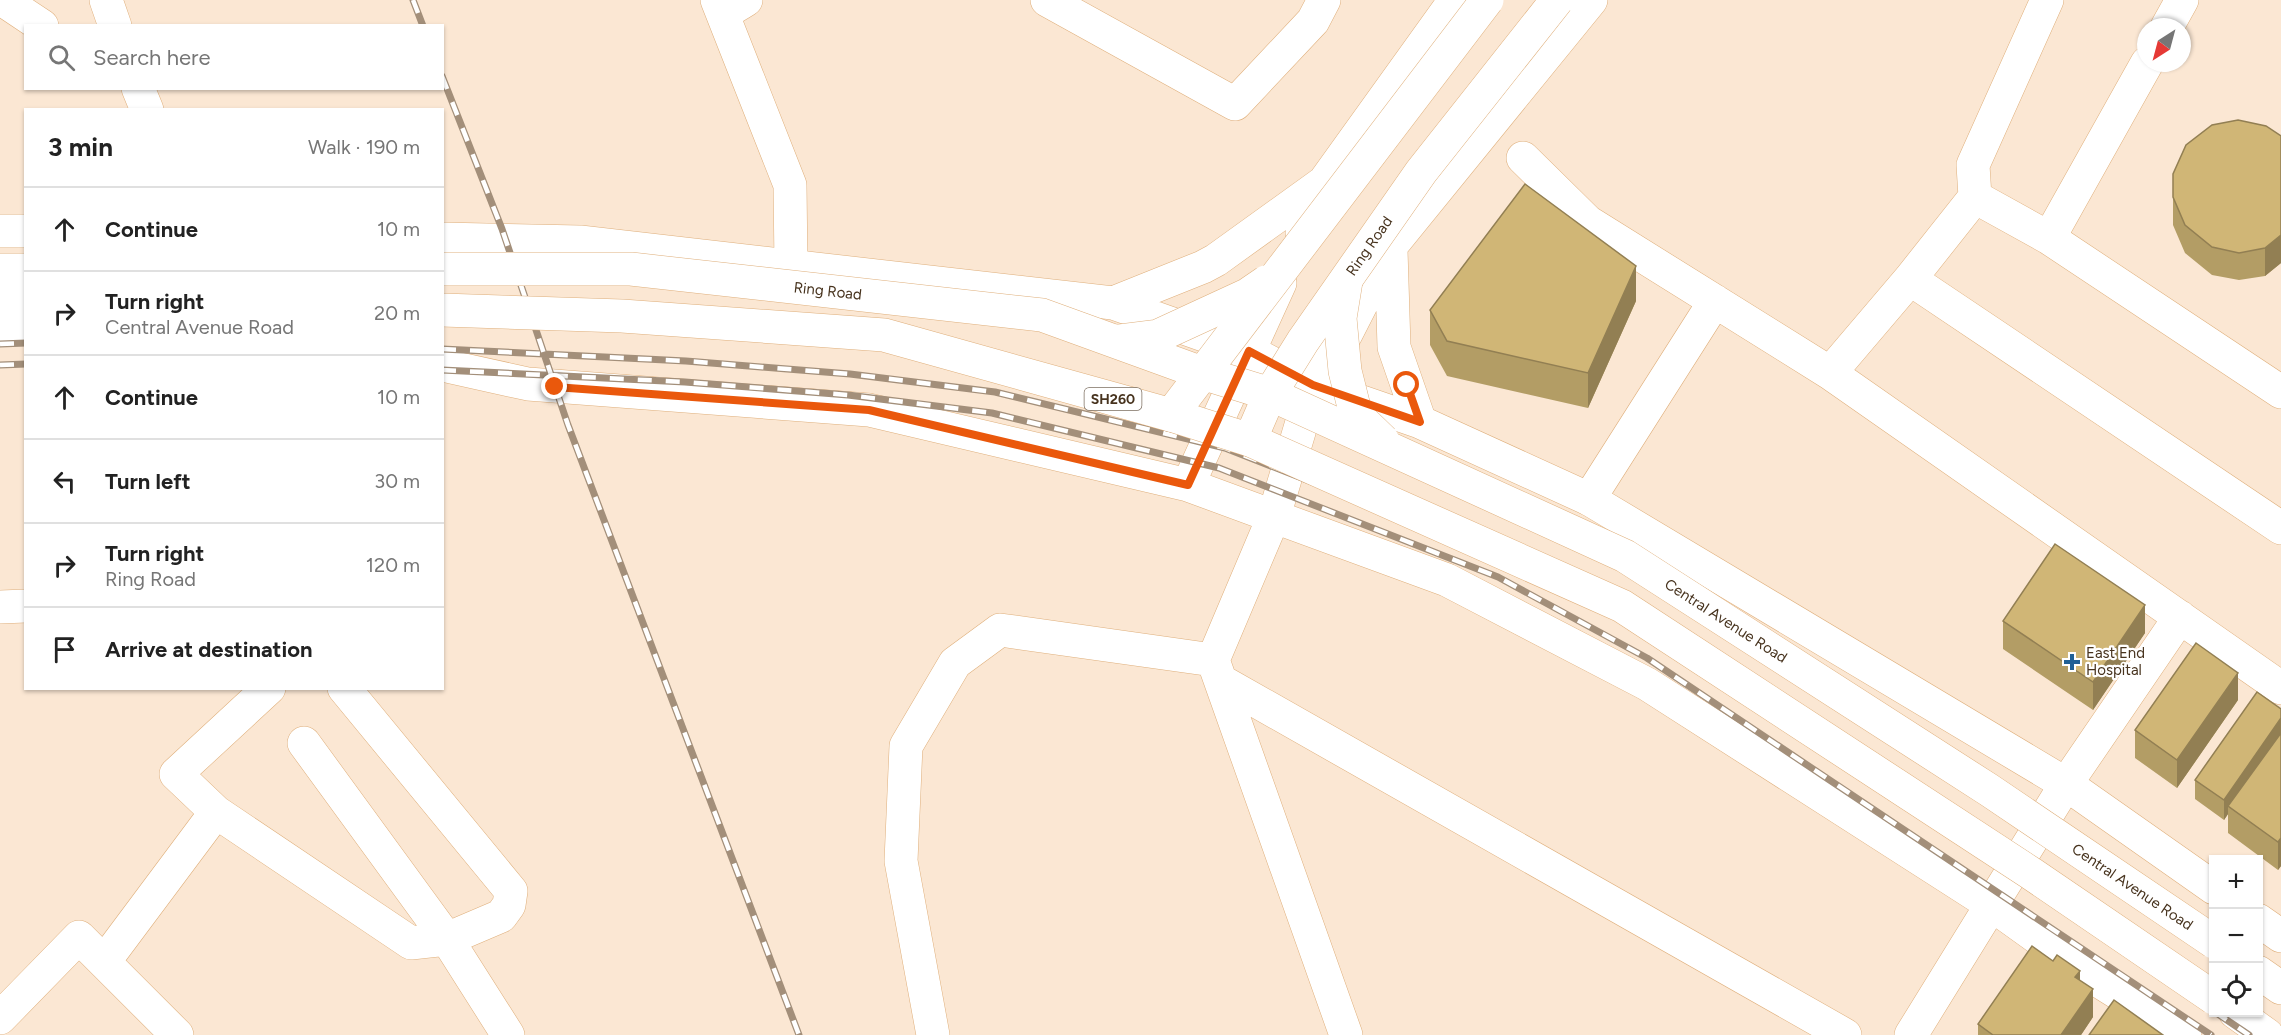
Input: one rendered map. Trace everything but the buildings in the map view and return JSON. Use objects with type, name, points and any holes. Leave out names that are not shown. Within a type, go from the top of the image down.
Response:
[{"type":"main road","points":[[3,0],[39,24]]},
{"type":"main road","points":[[106,0],[114,24]]},
{"type":"main road","points":[[1047,0],[1235,104],[1313,21],[1324,0]]},
{"type":"main road","points":[[1188,485],[1325,181],[1455,0]]},
{"type":"main road","points":[[1171,415],[1487,0]]},
{"type":"main road","name":"Ring Road","points":[[1250,440],[1270,394],[1303,340],[1421,172],[1557,0]]},
{"type":"main road","name":"Ring Road","points":[[1217,671],[1274,516],[1313,385],[1346,334],[1391,246],[1591,0]]},
{"type":"main road","points":[[1830,373],[1910,279],[1975,197],[1973,165],[2047,0]]},
{"type":"main road","points":[[2172,18],[2182,0]]},
{"type":"main road","points":[[729,5],[790,185],[791,266]]},
{"type":"main road","points":[[2049,238],[2141,72]]},
{"type":"main road","points":[[1523,159],[1588,222],[1830,373],[2281,688]]},
{"type":"main road","points":[[1113,303],[1216,260],[1325,181]]},
{"type":"main road","points":[[1975,197],[2049,238],[2281,392]]},
{"type":"main road","points":[[0,231],[24,231]]},
{"type":"main road","name":"Central Avenue Road","points":[[444,239],[580,242],[1113,303],[1249,351],[1313,385],[1420,422],[1589,499],[2066,784],[2209,884]]},
{"type":"main road","points":[[1391,246],[1394,347],[1420,422]]},
{"type":"main road","name":"Ring Road","points":[[444,269],[631,269],[1042,315],[1202,373]]},
{"type":"main road","points":[[0,270],[24,270]]},
{"type":"main road","points":[[1116,341],[1158,336],[1247,294],[1282,271]]},
{"type":"main road","points":[[1346,279],[1340,318],[1345,370],[1356,416],[1394,451]]},
{"type":"main road","points":[[1910,279],[2281,528]]},
{"type":"main road","points":[[1589,499],[1715,301]]},
{"type":"main road","points":[[0,303],[24,303]]},
{"type":"main road","name":"SH260","points":[[444,310],[621,316],[884,335],[1171,415],[1250,440]]},
{"type":"main road","points":[[0,327],[24,327]]},
{"type":"main road","points":[[444,364],[537,385],[869,410],[1188,485],[1447,580],[1647,684],[1992,905],[2091,976],[2185,1035]]},
{"type":"main road","name":"Central Avenue Road","points":[[1202,373],[1270,394],[1625,556],[1989,790],[2209,939]]},
{"type":"main road","points":[[1250,440],[1622,606],[2032,874],[2209,995]]},
{"type":"main road","points":[[0,607],[24,606]]},
{"type":"main road","points":[[1911,1035],[2066,784],[2180,617]]},
{"type":"main road","points":[[933,1035],[901,861],[906,746],[955,663],[1000,630],[1217,671],[1845,1035]]},
{"type":"main road","points":[[1217,671],[1346,1035]]},
{"type":"main road","points":[[267,690],[176,774],[216,812],[411,943],[447,939],[501,916],[509,905],[511,891],[346,690]]},
{"type":"main road","points":[[304,743],[447,939],[508,1035]]},
{"type":"main road","points":[[104,962],[216,812]]},
{"type":"main road","points":[[2263,923],[2281,936]]},
{"type":"main road","points":[[0,1018],[79,937],[177,1035]]},
{"type":"main road","points":[[2263,975],[2281,988]]},
{"type":"main road","points":[[2242,1017],[2267,1035]]},
{"type":"railway","points":[[413,0],[422,24]]},
{"type":"railway","points":[[444,81],[502,229],[568,425],[799,1035]]},
{"type":"railway","points":[[0,344],[24,343]]},
{"type":"railway","points":[[444,349],[686,361],[850,374],[995,392],[1225,448],[1506,558],[1658,640],[2209,1008]]},
{"type":"railway","points":[[0,365],[24,364]]},
{"type":"railway","points":[[444,370],[685,382],[848,395],[992,413],[1219,468],[1498,577],[1647,658],[2211,1035]]},
{"type":"railway","points":[[2222,1017],[2249,1035]]},
{"type":"place","name":"East End Hospital","points":[[2072,662]]},
{"type":"route","points":[[555,387],[869,410],[1188,485],[1249,351],[1313,385],[1420,422],[1407,385]]}]
